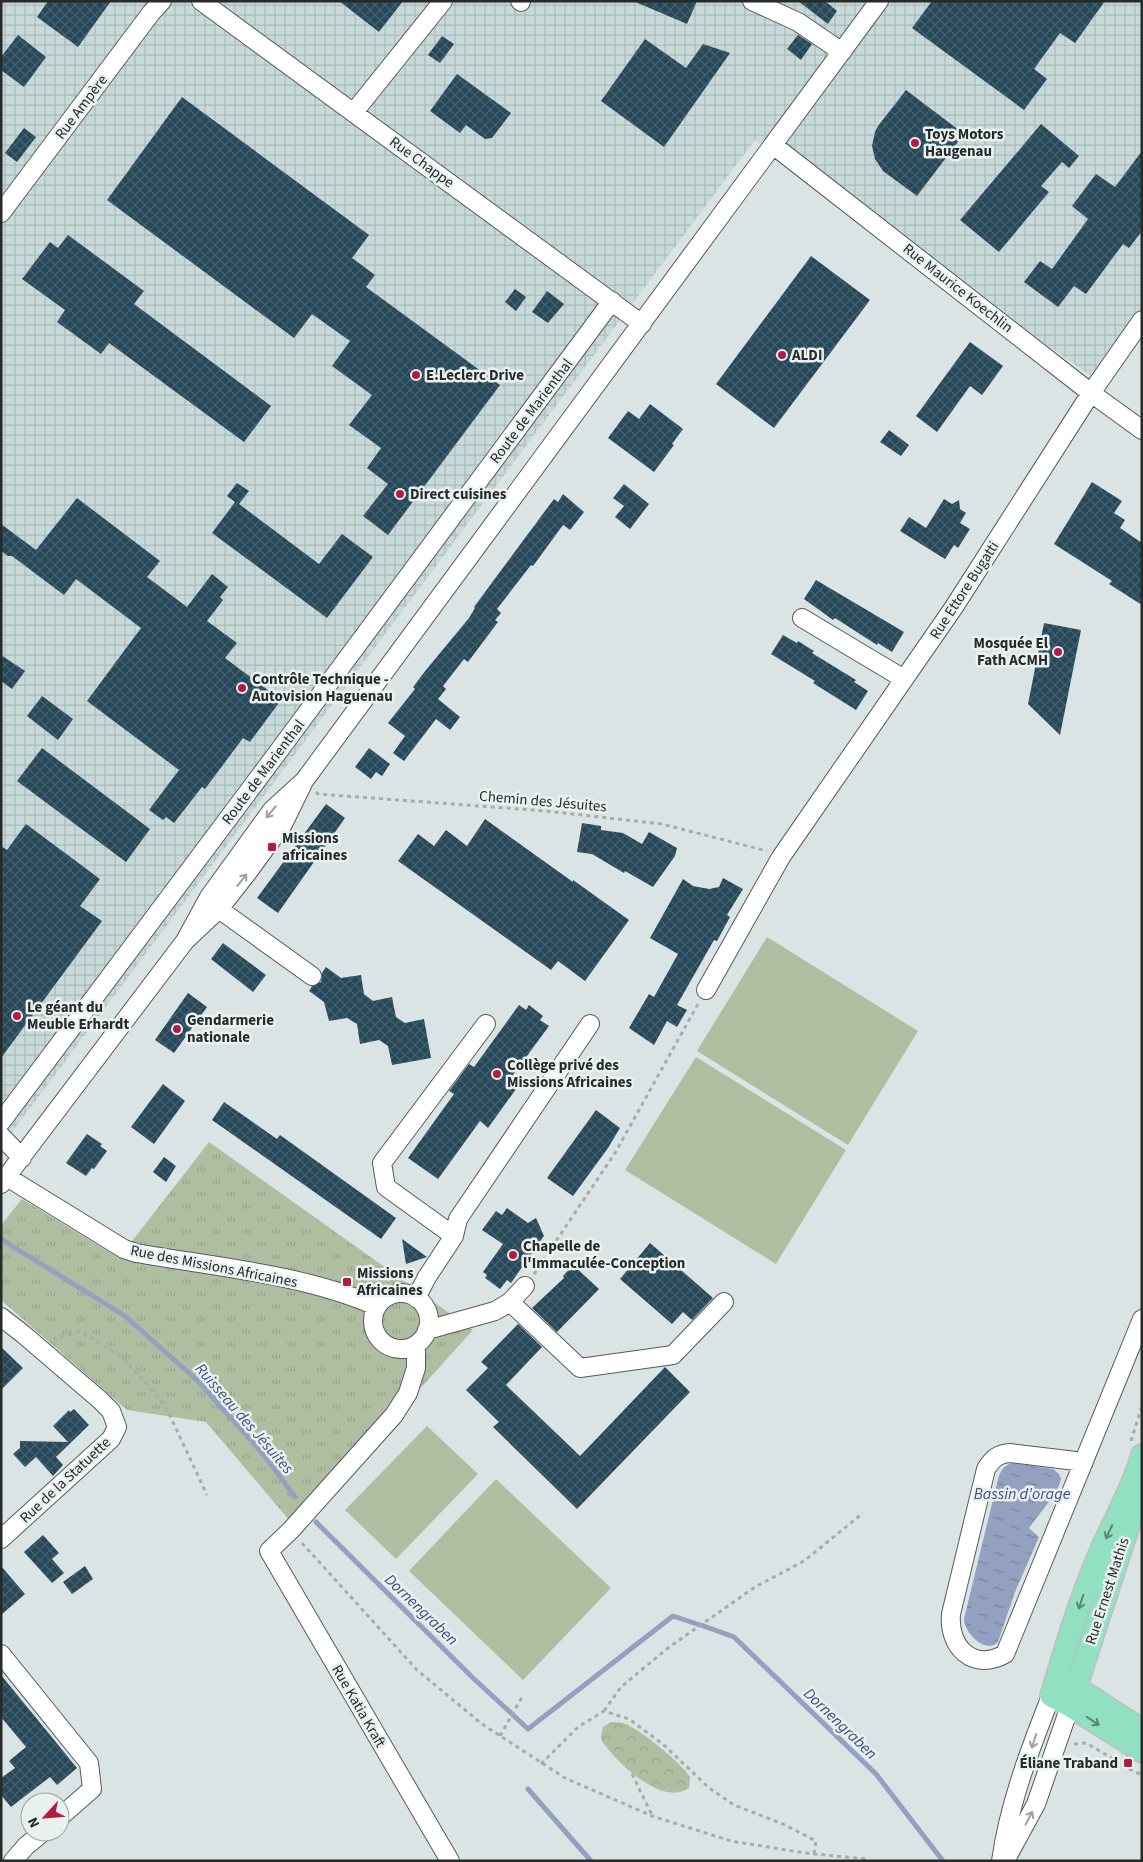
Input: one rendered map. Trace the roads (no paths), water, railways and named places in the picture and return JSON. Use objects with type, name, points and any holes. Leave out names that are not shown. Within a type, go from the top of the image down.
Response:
[{"type":"main road","name":"Rue Ernest Mathis","points":[[1054,1687],[1092,1571],[1136,1475],[1142,1455]]},
{"type":"main road","name":"Rue Ernest Mathis","points":[[1073,1697],[1131,1519],[1136,1475]]},
{"type":"main road","points":[[1054,1687],[1142,1730]]},
{"type":"main road","points":[[1073,1697],[1142,1752]]},
{"type":"street","name":"Rue Ampère","points":[[1,213],[151,13],[162,1]]},
{"type":"street","name":"Rue Chappe","points":[[201,1],[642,324]]},
{"type":"street","points":[[354,112],[443,1]]},
{"type":"street","points":[[752,1],[798,22],[842,52]]},
{"type":"street","points":[[4,1181],[213,904],[283,824],[304,781],[842,52],[874,2]]},
{"type":"street","name":"Rue Maurice Koechlin","points":[[773,145],[1091,393],[1142,430]]},
{"type":"street","name":"Route de Marienthal","points":[[1,1122],[612,301]]},
{"type":"street","name":"Rue Ettore Bugatti","points":[[706,990],[781,856],[954,607],[1091,393],[1142,320]]},
{"type":"street","points":[[802,618],[904,679]]},
{"type":"street","points":[[213,904],[312,976]]},
{"type":"street","points":[[454,1236],[386,1186],[382,1163],[486,1024]]},
{"type":"street","points":[[416,1298],[427,1276],[454,1236],[458,1219],[590,1024]]},
{"type":"street","points":[[1,1136],[22,1158]]},
{"type":"street","name":"Rue des Missions Africaines","points":[[4,1181],[124,1249],[136,1253],[281,1278],[343,1293],[376,1306]]},
{"type":"street","points":[[427,1330],[495,1311],[510,1302],[525,1286]]},
{"type":"street","points":[[399,1293],[408,1294],[416,1298],[423,1304],[429,1321],[423,1338],[416,1345],[398,1349],[381,1341],[376,1334],[373,1324],[376,1306],[382,1299],[399,1293]]},
{"type":"street","points":[[510,1302],[580,1368],[673,1355],[724,1302]]},
{"type":"street","name":"Rue de la Statuette","points":[[1,1317],[100,1400],[111,1411],[117,1427],[111,1439],[1,1539]]},
{"type":"street","points":[[1084,1462],[1010,1453],[1000,1454],[992,1459],[986,1469],[950,1624],[956,1642],[969,1656],[981,1661],[994,1660],[1005,1654],[1084,1462],[1142,1319]]},
{"type":"street","name":"Rue Katia Kraft","points":[[416,1345],[416,1368],[408,1393],[394,1415],[291,1530],[269,1551],[450,1861]]},
{"type":"street","points":[[1,1654],[89,1764],[92,1789],[70,1808]]},
{"type":"street","points":[[1001,1861],[1006,1830],[1036,1734],[1054,1687]]},
{"type":"street","points":[[1005,1861],[1036,1804],[1073,1697]]},
{"type":"street","points":[[13,1861],[31,1842]]},
{"type":"water","name":"Bassin d'orage","points":[[1012,1463],[1053,1469],[1059,1474],[1061,1479],[1057,1491],[1029,1528],[1039,1537],[1015,1592],[998,1642],[987,1646],[971,1635],[967,1630],[964,1619],[998,1479],[1003,1469]]},
{"type":"waterway","name":"Ruisseau des Jésuites","points":[[1,1239],[125,1316],[199,1382],[264,1455],[295,1497]]},
{"type":"waterway","name":"Dornengraben","points":[[316,1522],[473,1678],[511,1713]]},
{"type":"waterway","name":"Dornengraben","points":[[513,1715],[528,1729],[673,1616],[700,1625]]},
{"type":"waterway","name":"Dornengraben","points":[[701,1625],[734,1637],[876,1774],[943,1861]]},
{"type":"waterway","points":[[528,1789],[591,1861]]},
{"type":"place","name":"Toys Motors Haugenau","points":[[915,143]]},
{"type":"place","name":"ALDI","points":[[782,355]]},
{"type":"place","name":"E.Leclerc Drive","points":[[416,375]]},
{"type":"place","name":"Direct cuisines","points":[[400,494]]},
{"type":"place","name":"Mosquée El Fath ACMH","points":[[1058,652]]},
{"type":"place","name":"Contrôle Technique - Autovision Haguenau","points":[[242,688]]},
{"type":"place","name":"Missions africaines","points":[[272,847]]},
{"type":"place","name":"Le géant du Meuble Erhardt","points":[[17,1016]]},
{"type":"place","name":"Gendarmerie nationale","points":[[177,1029]]},
{"type":"place","name":"Collège privé des Missions Africaines","points":[[497,1074]]},
{"type":"place","name":"Chapelle de l'Immaculée-Conception","points":[[513,1255]]},
{"type":"place","name":"Missions Africaines","points":[[347,1282]]},
{"type":"place","name":"Éliane Traband","points":[[1128,1763]]}]
